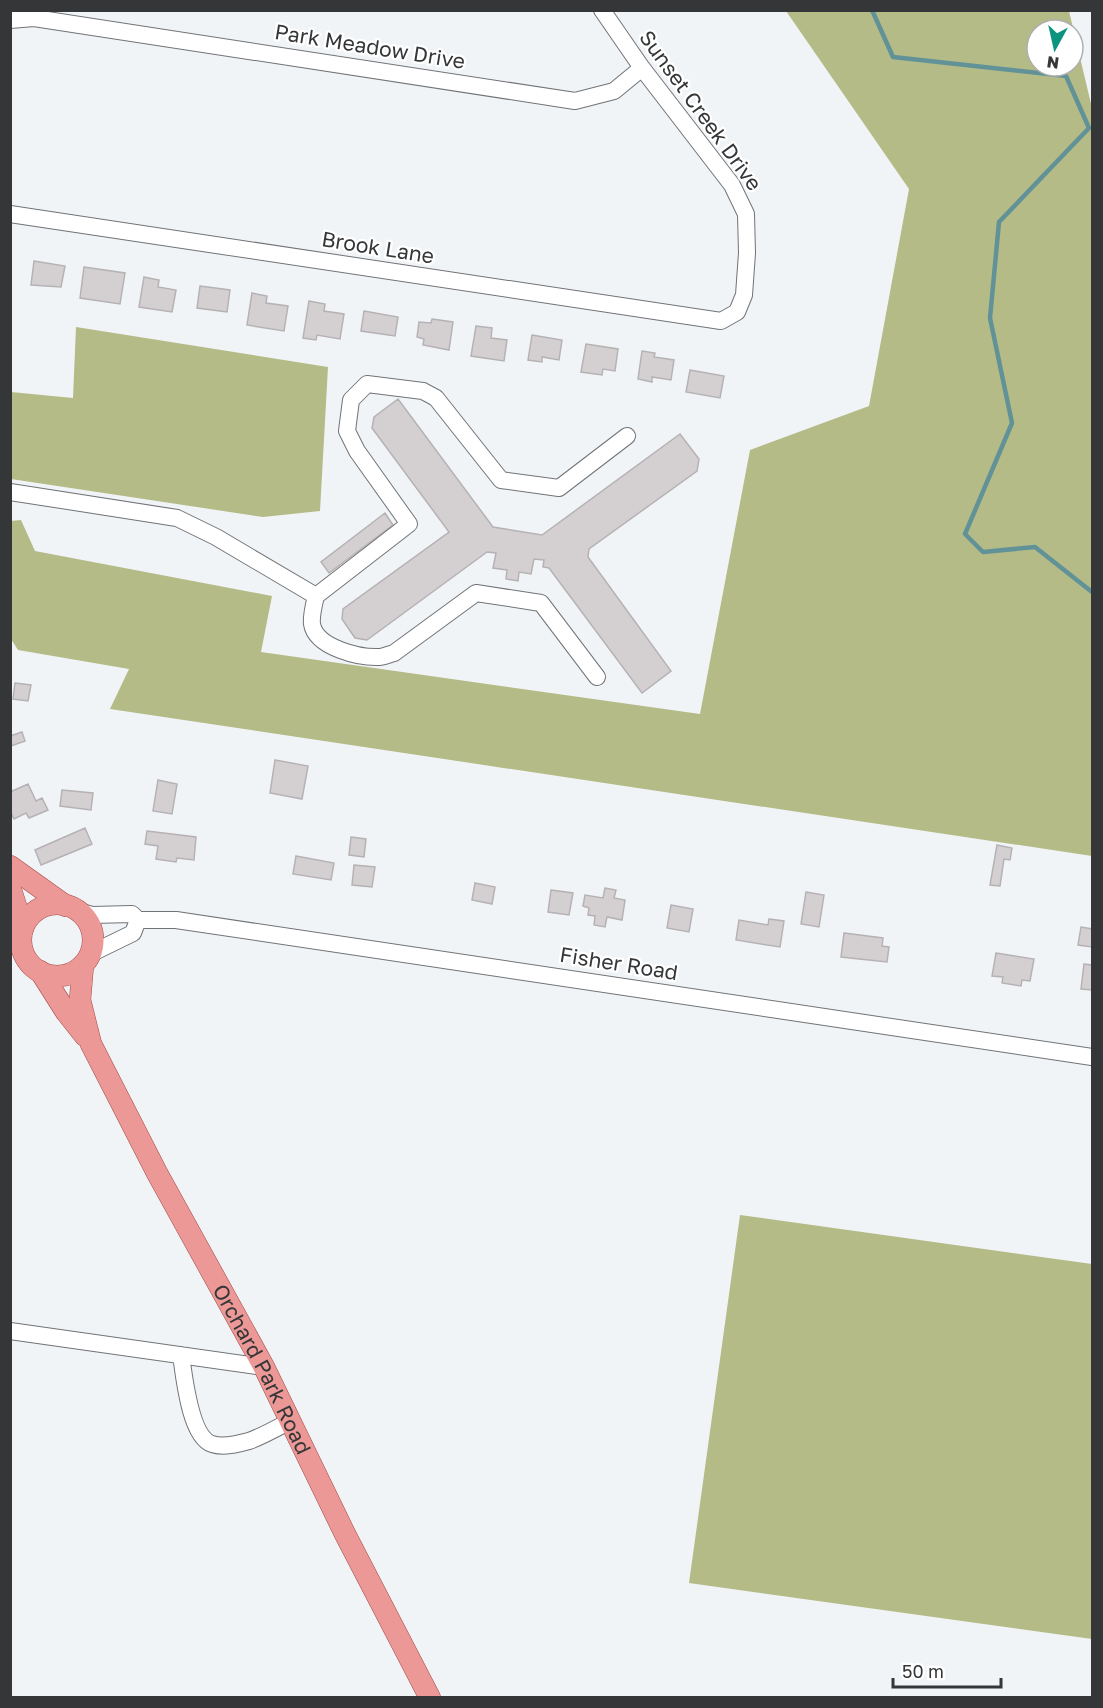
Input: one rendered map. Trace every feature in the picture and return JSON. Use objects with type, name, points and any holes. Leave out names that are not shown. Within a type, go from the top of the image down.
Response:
[{"type":"main road","points":[[10,866],[72,908],[89,923],[93,934],[93,946],[87,959],[72,973],[60,976],[48,975],[29,962],[23,952],[21,940],[23,928],[38,910],[49,905],[72,908]]},
{"type":"main road","points":[[12,897],[23,928]]},
{"type":"main road","name":"Orchard Park Road","points":[[87,959],[80,1000],[91,1044]]},
{"type":"main road","name":"Orchard Park Road","points":[[40,971],[66,1012],[91,1044],[157,1173],[264,1367],[345,1534],[430,1698]]},
{"type":"street","name":"Sunset Creek Drive","points":[[602,10],[642,68],[732,185],[746,214],[746,274],[744,295],[737,312]]},
{"type":"street","name":"Park Meadow Drive","points":[[10,20],[34,18],[575,100],[615,91],[642,68]]},
{"type":"street","name":"Brook Lane","points":[[10,214],[721,321],[737,312]]},
{"type":"street","points":[[597,677],[541,603],[476,593],[394,653],[380,657],[343,652],[324,643],[312,624],[316,596],[409,524],[357,451],[347,431],[351,400],[366,384],[423,391],[436,398],[501,480],[559,488],[627,436]]},
{"type":"street","points":[[10,492],[177,518],[216,537],[316,596]]},
{"type":"street","name":"Fisher Road","points":[[72,908],[92,915],[132,914],[138,920],[176,920],[1092,1057]]},
{"type":"street","points":[[87,959],[133,933],[138,920]]},
{"type":"street","points":[[10,1331],[264,1367]]},
{"type":"street","points":[[181,1355],[193,1416],[199,1433],[211,1444],[227,1446],[250,1440],[290,1421]]},
{"type":"green space","points":[[786,11],[1069,11],[1071,18],[1025,18],[1025,78],[1085,78],[1092,108],[1092,856],[110,709],[129,669],[18,650],[11,639],[10,521],[21,520],[35,551],[272,596],[261,652],[700,714],[750,450],[869,406],[909,189]]},
{"type":"green space","points":[[76,327],[328,367],[320,511],[263,517],[11,479],[11,392],[73,398]]},
{"type":"green space","points":[[740,1215],[1092,1264],[1092,1639],[689,1583]]},
{"type":"building","points":[[34,261],[65,266],[61,287],[31,285]]},
{"type":"building","points":[[84,267],[125,273],[120,304],[80,298]]},
{"type":"building","points":[[144,277],[159,280],[158,287],[176,290],[172,312],[139,307]]},
{"type":"building","points":[[200,286],[230,290],[227,312],[197,308]]},
{"type":"building","points":[[252,293],[267,296],[266,303],[288,306],[284,331],[247,325]]},
{"type":"building","points":[[309,301],[325,304],[324,311],[344,314],[340,339],[317,335],[316,340],[303,338]]},
{"type":"building","points":[[364,311],[398,317],[395,336],[361,331]]},
{"type":"building","points":[[432,319],[453,322],[449,350],[423,345],[424,339],[417,337],[419,322],[431,323]]},
{"type":"building","points":[[476,326],[492,328],[491,338],[507,340],[504,361],[471,356]]},
{"type":"building","points":[[532,335],[562,340],[559,360],[542,357],[542,362],[528,360]]},
{"type":"building","points":[[586,344],[618,349],[615,371],[603,369],[602,375],[581,372]]},
{"type":"building","points":[[642,351],[655,353],[654,357],[674,360],[671,380],[652,377],[652,382],[638,379]]},
{"type":"building","points":[[690,370],[724,376],[720,398],[686,392]]},
{"type":"building","points":[[398,399],[493,527],[542,535],[680,434],[699,459],[697,471],[589,549],[588,557],[671,671],[642,693],[549,568],[543,567],[544,560],[534,559],[531,574],[519,572],[518,581],[506,579],[507,570],[493,568],[496,553],[487,552],[367,640],[355,638],[342,619],[343,609],[449,532],[372,428],[374,417]]},
{"type":"building","points":[[385,513],[393,525],[329,573],[321,562]]},
{"type":"building","points":[[15,683],[31,685],[28,701],[13,699]]},
{"type":"building","points":[[22,732],[25,741],[11,746],[10,736]]},
{"type":"building","points":[[275,760],[308,766],[302,799],[270,793]]},
{"type":"building","points":[[158,780],[177,784],[172,814],[153,811]]},
{"type":"building","points":[[28,784],[36,801],[42,798],[48,810],[29,818],[26,813],[14,819],[10,811],[10,792]]},
{"type":"building","points":[[62,790],[93,793],[91,810],[60,806]]},
{"type":"building","points":[[85,828],[92,844],[41,865],[35,850]]},
{"type":"building","points":[[147,831],[196,837],[194,860],[177,858],[176,862],[156,859],[158,846],[145,844]]},
{"type":"building","points":[[351,837],[366,839],[364,857],[349,855]]},
{"type":"building","points":[[997,845],[1012,848],[1010,860],[1004,859],[1000,886],[990,885]]},
{"type":"building","points":[[296,856],[334,863],[331,880],[293,874]]},
{"type":"building","points":[[354,865],[375,867],[372,887],[352,885]]},
{"type":"building","points":[[475,883],[495,887],[492,904],[472,900]]},
{"type":"building","points":[[605,888],[616,890],[614,898],[625,900],[622,920],[607,917],[605,927],[594,925],[595,916],[588,915],[589,908],[583,906],[585,895],[603,898]]},
{"type":"building","points":[[551,890],[573,893],[569,915],[548,912]]},
{"type":"building","points":[[806,892],[824,895],[819,927],[801,924]]},
{"type":"building","points":[[671,905],[693,909],[689,932],[667,928]]},
{"type":"building","points":[[769,919],[784,921],[780,947],[736,940],[739,920],[768,925]]},
{"type":"building","points":[[1081,927],[1092,929],[1092,947],[1078,945]]},
{"type":"building","points":[[844,933],[883,938],[882,946],[889,947],[887,962],[841,957]]},
{"type":"building","points":[[996,953],[1034,959],[1030,981],[1022,980],[1021,986],[1002,983],[1003,977],[992,976]]},
{"type":"building","points":[[1084,964],[1092,965],[1092,990],[1081,989]]},
{"type":"waterway","points":[[872,10],[893,57],[1066,76],[1089,128],[999,222],[990,318],[1012,423],[965,534],[983,552],[1035,547],[1092,592]]}]
